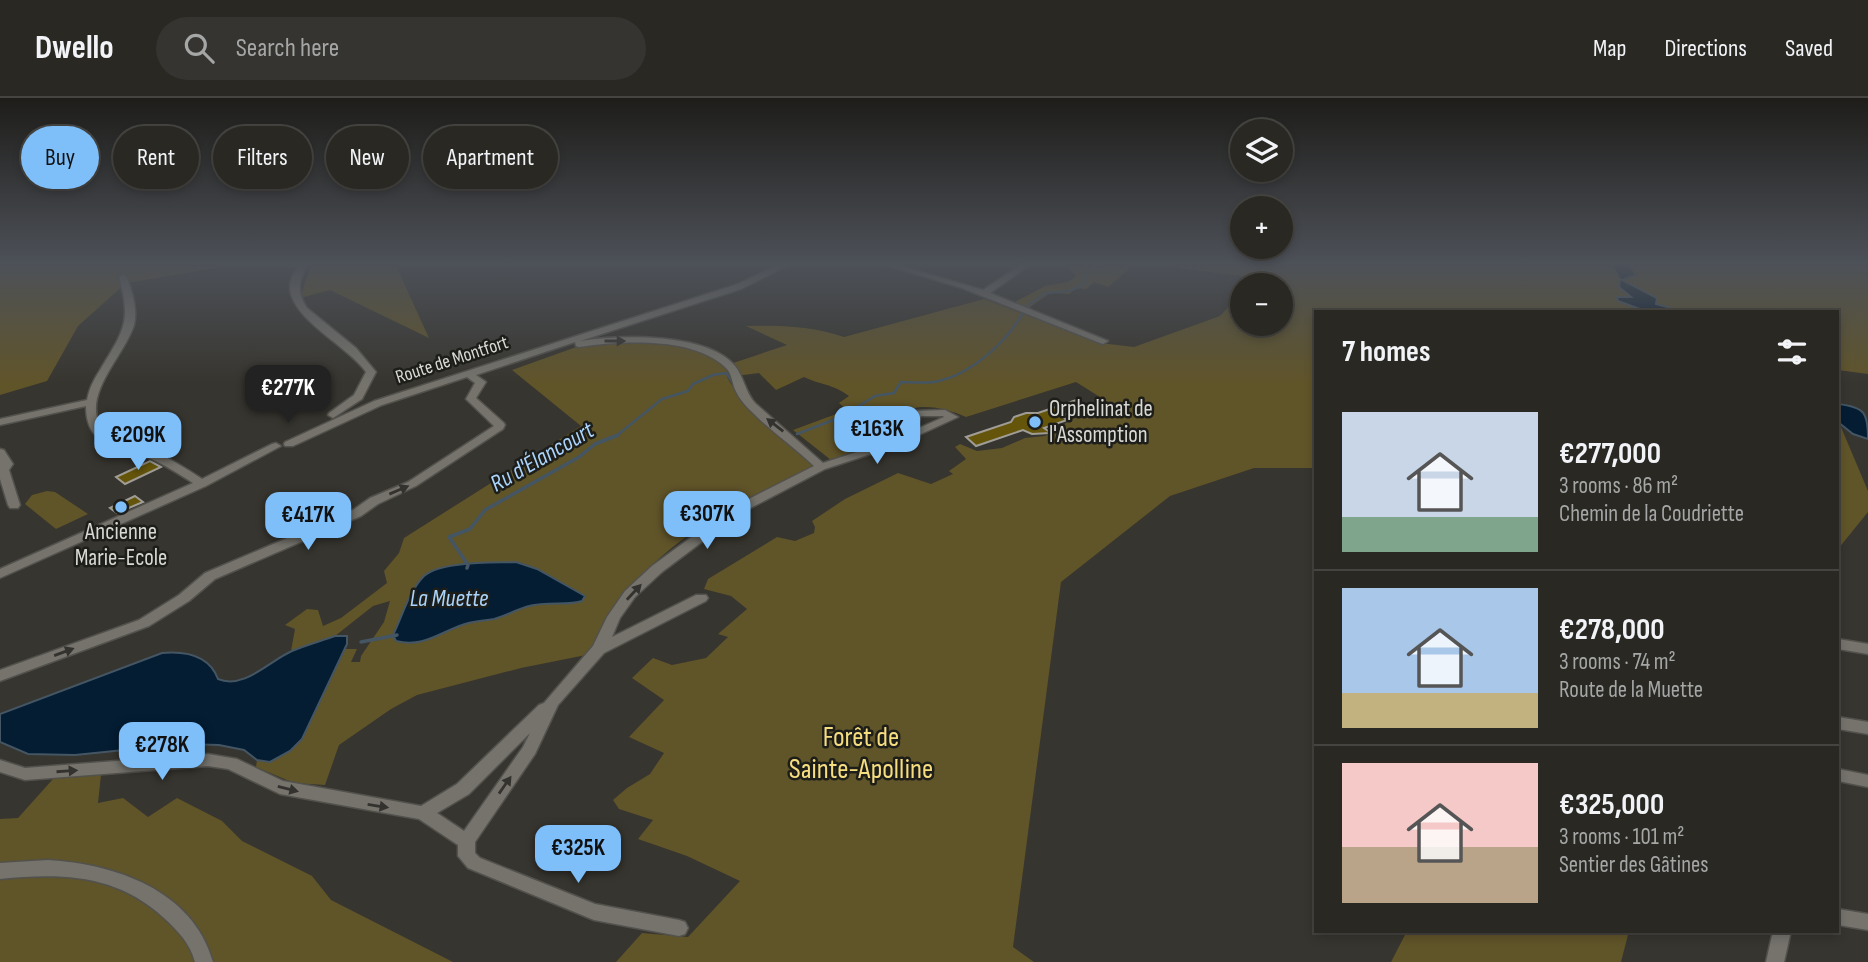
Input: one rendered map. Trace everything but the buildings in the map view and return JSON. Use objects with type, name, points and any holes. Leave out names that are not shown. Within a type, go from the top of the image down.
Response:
[{"type":"street","points":[[128,303],[129,325],[103,370],[92,402],[92,416],[104,438],[166,461],[202,484]]},
{"type":"street","points":[[283,444],[343,410],[358,397],[370,372],[365,359],[298,303]]},
{"type":"street","name":"Route de Montfort","points":[[0,574],[356,412],[467,373],[687,303]]},
{"type":"street","points":[[1006,303],[1103,341]]},
{"type":"street","points":[[0,676],[144,623],[184,598],[210,576],[357,513],[374,501],[412,484],[498,429],[500,425],[471,399],[480,380],[576,345],[620,340],[705,349],[729,365],[738,378],[741,392],[755,410],[799,444],[821,467]]},
{"type":"street","points":[[467,373],[480,380]]},
{"type":"street","points":[[0,422],[92,402]]},
{"type":"street","points":[[423,813],[463,789],[552,702],[599,649],[614,617],[630,594],[657,569],[735,511],[821,467],[891,444],[916,432]]},
{"type":"street","points":[[0,452],[7,464],[3,470],[13,505]]},
{"type":"street","points":[[599,649],[701,598]]},
{"type":"street","points":[[1839,644],[1868,649]]},
{"type":"street","points":[[552,702],[529,750],[466,841],[467,856],[474,863],[594,912],[679,928]]},
{"type":"street","points":[[1839,723],[1868,728]]},
{"type":"street","points":[[0,766],[25,774],[208,760],[232,763],[280,788],[423,813],[466,841]]},
{"type":"street","points":[[1839,775],[1868,781]]},
{"type":"street","points":[[0,871],[81,868],[125,880],[160,900],[199,942],[204,962]]},
{"type":"street","points":[[1839,917],[1868,922]]},
{"type":"street","points":[[1774,962],[1781,933]]},
{"type":"green space","points":[[0,303],[103,303],[78,326],[47,381],[0,395]]},
{"type":"green space","points":[[357,303],[413,303],[429,338]]},
{"type":"green space","name":"Forêt de Sainte-Apolline","points":[[968,303],[995,303],[1100,343],[1134,347],[1220,316],[1230,305],[1230,336],[1293,336],[1293,303],[1868,303],[1868,374],[1839,370],[1839,310],[1314,310],[1314,468],[1254,468],[1170,496],[1061,582],[1013,947],[1034,962],[616,962],[642,933],[688,937],[740,881],[687,856],[638,839],[653,820],[619,809],[613,800],[650,774],[664,753],[629,737],[664,700],[632,678],[653,658],[672,665],[706,658],[728,637],[718,634],[747,609],[731,596],[704,589],[708,579],[777,537],[795,541],[814,533],[812,521],[845,499],[898,473],[931,484],[953,474],[949,471],[966,459],[955,447],[960,444],[977,451],[1002,448],[1025,438],[1045,436],[1076,417],[1111,404],[1076,382],[966,417],[939,408],[912,408],[895,416],[890,438],[838,460],[831,460],[793,430],[847,410],[839,403],[849,396],[804,377],[776,390],[759,373],[727,377],[742,402],[817,466],[743,501],[695,530],[673,547],[633,585],[591,654],[521,668],[417,695],[391,709],[339,745],[325,785],[294,783],[256,767],[257,760],[270,762],[302,739],[345,649],[357,649],[351,662],[360,662],[361,656],[384,622],[390,601],[373,606],[335,636],[291,651],[295,629],[285,625],[307,609],[318,610],[323,626],[341,618],[387,583],[384,571],[399,553],[404,538],[581,426],[512,370],[593,341],[709,347],[733,363],[787,345],[746,326],[796,327],[844,337]],"holes":[[[426,574],[574,604],[557,601],[528,606],[495,619],[465,623],[404,643],[396,641],[393,635],[416,587]]]},
{"type":"green space","points":[[1014,303],[1035,303],[1030,307],[1032,311]]},
{"type":"green space","points":[[1839,422],[1868,491],[1868,512],[1839,548]]},
{"type":"green space","points":[[55,492],[88,514],[56,529],[25,504],[32,495]]},
{"type":"green space","points":[[101,775],[98,803],[123,798],[148,817],[177,798],[222,821],[242,841],[312,876],[331,900],[453,962],[0,962],[0,819],[18,818],[53,779]]},
{"type":"green space","points":[[1406,933],[1628,933],[1621,962],[1391,962]]},
{"type":"water","points":[[1624,303],[1656,303],[1672,310],[1635,310],[1640,309]]},
{"type":"water","points":[[1839,404],[1854,407],[1866,417],[1868,439],[1853,434],[1839,423]]},
{"type":"water","name":"La Muette","points":[[516,562],[537,569],[585,596],[582,601],[577,602],[529,606],[494,619],[466,624],[414,643],[396,641],[393,635],[410,597],[424,576],[454,565]]},
{"type":"water","name":"La Muette","points":[[335,636],[347,636],[347,644],[302,739],[290,751],[270,762],[257,760],[244,750],[219,745],[149,743],[134,749],[75,755],[28,754],[0,742],[0,714],[162,653],[195,656],[209,665],[218,679],[237,681],[247,678],[292,651]]},
{"type":"waterway","name":"Ru d'Élancourt","points":[[1026,307],[1031,303]]},
{"type":"waterway","name":"Ru d'Élancourt","points":[[797,434],[841,417],[875,396],[894,393],[901,382],[934,382],[964,371],[998,345],[1023,313]]},
{"type":"waterway","name":"Ru d'Élancourt","points":[[617,435],[662,399],[688,391],[693,384],[713,375],[726,373],[735,386]]},
{"type":"waterway","name":"Ru d'Élancourt","points":[[467,568],[468,565],[449,537],[470,529],[485,510],[579,457],[595,444],[617,435]]},
{"type":"waterway","name":"Ru d'Élancourt","points":[[361,642],[397,635]]},
{"type":"place","name":"Orphelinat de l'Assomption","points":[[1035,422]]},
{"type":"place","name":"Ancienne Marie-Ecole","points":[[121,507]]}]
